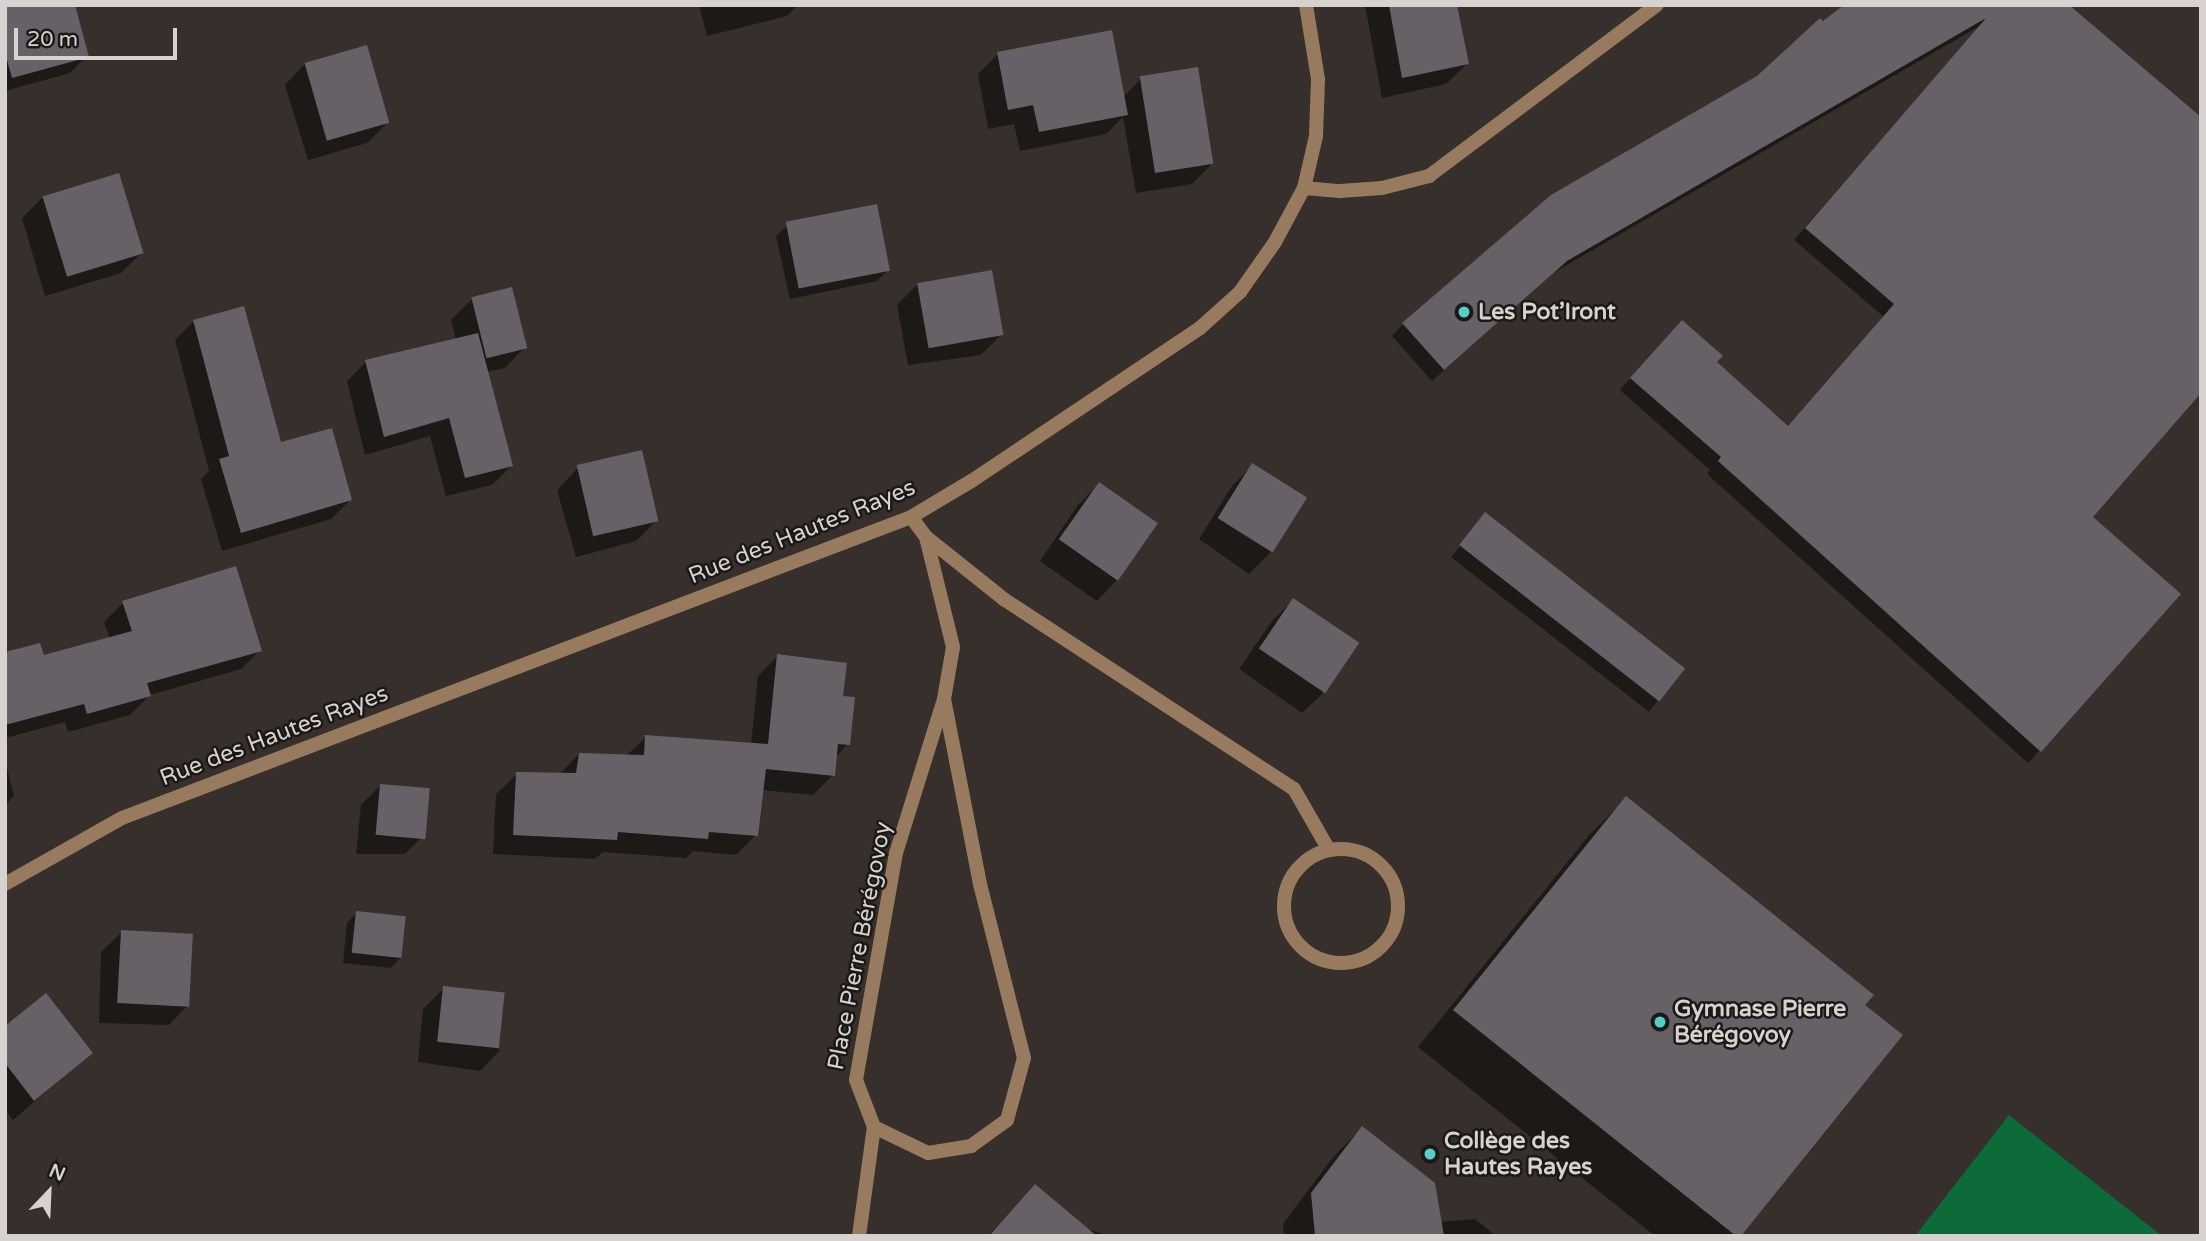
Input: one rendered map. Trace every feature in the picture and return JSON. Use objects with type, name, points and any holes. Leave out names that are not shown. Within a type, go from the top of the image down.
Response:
[{"type":"street","name":"Rue des Hautes Rayes","points":[[5,884],[122,818],[911,517],[973,480],[1200,328],[1240,292],[1275,242],[1304,188],[1315,136],[1318,79],[1306,5]]},
{"type":"street","points":[[1304,188],[1382,188],[1429,176],[1657,5]]},
{"type":"street","name":"Place Pierre Bérégovoy","points":[[911,517],[926,537],[1005,600],[1294,789],[1329,850]]},
{"type":"street","name":"Place Pierre Bérégovoy","points":[[926,537],[953,647],[944,699],[896,853],[856,1080],[874,1127],[928,1153],[971,1146],[1007,1120],[1024,1058],[980,884],[944,699]]},
{"type":"street","points":[[1347,849],[1365,853],[1380,864],[1391,878],[1398,895],[1398,913],[1393,930],[1382,946],[1368,956],[1350,961],[1332,962],[1314,956],[1298,943],[1288,926],[1284,908],[1287,887],[1296,870],[1311,857],[1329,850],[1347,849]]},
{"type":"street","points":[[859,1236],[874,1127]]},
{"type":"green space","points":[[2009,1115],[2162,1236],[1915,1236]]},
{"type":"building","points":[[5,5],[75,5],[89,57],[12,78],[5,53]]},
{"type":"building","points":[[1389,5],[1457,5],[1469,64],[1402,78]]},
{"type":"building","points":[[1844,5],[2069,5],[2201,117],[2201,393],[2093,517],[2181,594],[2041,752],[1718,461],[1721,457],[1630,378],[1682,320],[1723,356],[1717,362],[1788,426],[1894,304],[1805,228],[1986,18],[1567,261],[1444,370],[1402,323],[1551,195],[1757,76],[1820,18],[1823,21]]},
{"type":"building","points":[[1112,30],[1128,115],[1039,132],[1033,105],[1008,110],[997,52]]},
{"type":"building","points":[[367,45],[389,123],[327,141],[305,63]]},
{"type":"building","points":[[1198,67],[1213,164],[1155,173],[1140,76]]},
{"type":"building","points":[[119,173],[144,253],[67,277],[42,196]]},
{"type":"building","points":[[877,204],[890,271],[799,288],[786,222]]},
{"type":"building","points":[[992,270],[1003,335],[929,348],[917,283]]},
{"type":"building","points":[[512,287],[527,348],[486,358],[471,297]]},
{"type":"building","points":[[244,306],[281,442],[332,428],[352,500],[241,533],[219,459],[229,456],[193,320]]},
{"type":"building","points":[[478,333],[513,466],[465,478],[449,418],[384,437],[365,360]]},
{"type":"building","points":[[642,450],[658,521],[593,536],[577,465]]},
{"type":"building","points":[[1252,463],[1307,497],[1273,553],[1218,518]]},
{"type":"building","points":[[1099,482],[1158,523],[1118,581],[1059,539]]},
{"type":"building","points":[[1485,512],[1685,668],[1659,701],[1459,545]]},
{"type":"building","points":[[236,566],[262,651],[147,683],[151,696],[87,714],[84,704],[5,725],[5,652],[40,643],[44,655],[132,631],[122,601]]},
{"type":"building","points":[[1293,598],[1359,643],[1325,693],[1259,649]]},
{"type":"building","points":[[777,654],[847,663],[843,696],[855,697],[850,745],[838,744],[835,776],[766,769],[758,836],[709,832],[708,839],[618,832],[617,840],[513,835],[516,772],[576,773],[579,753],[644,755],[645,735],[768,744]]},
{"type":"building","points":[[380,784],[430,788],[425,839],[376,835]]},
{"type":"building","name":"Gymnase Pierre Bérégovoy","points":[[1626,796],[1874,995],[1865,1005],[1903,1035],[1741,1236],[1736,1236],[1453,1010]]},
{"type":"building","points":[[356,911],[406,916],[401,958],[352,953]]},
{"type":"building","points":[[121,930],[193,934],[189,1007],[117,1003]]},
{"type":"building","points":[[443,986],[505,992],[499,1048],[437,1042]]},
{"type":"building","points":[[46,993],[93,1053],[34,1101],[5,1063],[5,1026]]},
{"type":"building","points":[[1362,1126],[1435,1183],[1444,1236],[1315,1236],[1311,1193]]},
{"type":"building","points":[[1035,1184],[1097,1236],[989,1236]]},
{"type":"place","name":"Les Pot’Iront","points":[[1464,312]]},
{"type":"place","name":"Gymnase Pierre Bérégovoy","points":[[1660,1022]]},
{"type":"place","name":"Collège des Hautes Rayes","points":[[1430,1154]]}]
